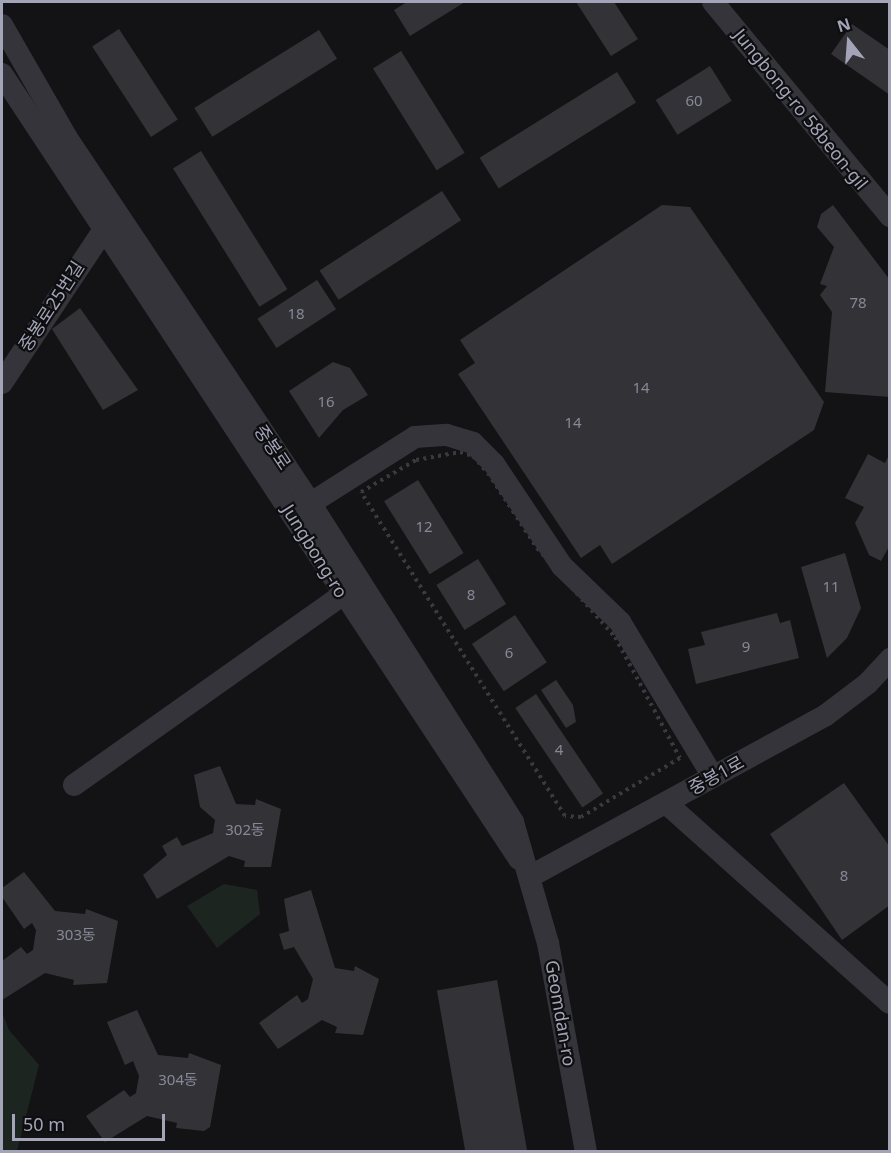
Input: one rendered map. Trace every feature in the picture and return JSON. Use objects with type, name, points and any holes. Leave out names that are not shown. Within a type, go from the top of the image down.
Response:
[{"type":"street","name":"Jungbong-ro 58beon-gil","points":[[714,2],[890,216]]},
{"type":"street","name":"중봉로","points":[[2,25],[67,138],[302,509],[513,822],[531,876]]},
{"type":"street","name":"Jungbong-ro","points":[[2,74],[103,231],[302,509],[342,595],[531,876]]},
{"type":"street","name":"중봉로25번길","points":[[2,383],[103,231]]},
{"type":"street","points":[[302,509],[415,437],[447,435],[473,443],[494,464],[562,566],[620,622],[712,775]]},
{"type":"street","points":[[74,785],[342,595]]},
{"type":"street","name":"중봉1로","points":[[531,876],[666,803],[712,775],[826,715],[890,659]]},
{"type":"street","points":[[666,803],[890,1003]]},
{"type":"street","name":"Geomdan-ro","points":[[531,876],[586,1152]]},
{"type":"path","points":[[441,453],[473,456],[537,548],[615,637],[680,758],[581,817],[565,816],[362,492],[377,478],[441,453]]},
{"type":"shaded area","points":[[224,884],[257,890],[260,914],[217,948],[187,906]]},
{"type":"shaded area","points":[[2,1012],[9,1030],[39,1065],[17,1151],[2,1151]]},
{"type":"building","points":[[407,2],[465,2],[410,36],[394,10]]},
{"type":"building","points":[[576,2],[614,2],[638,39],[611,56]]},
{"type":"building","points":[[852,24],[890,50],[890,95],[831,54]]},
{"type":"building","points":[[119,29],[178,120],[151,137],[92,46]]},
{"type":"building","points":[[319,30],[337,59],[212,137],[194,108]]},
{"type":"building","points":[[401,51],[465,153],[437,170],[373,68]]},
{"type":"building","points":[[710,66],[732,101],[677,135],[656,100]]},
{"type":"building","points":[[617,72],[636,103],[499,188],[480,158]]},
{"type":"building","points":[[201,151],[287,289],[259,307],[173,168]]},
{"type":"building","points":[[442,191],[461,220],[339,300],[320,271]]},
{"type":"building","points":[[662,205],[690,207],[824,402],[814,430],[612,564],[600,545],[581,558],[458,374],[475,363],[460,340]]},
{"type":"building","points":[[833,205],[890,280],[890,397],[825,392],[832,312],[820,295],[827,286],[820,284],[834,247],[817,227],[821,214]]},
{"type":"building","points":[[317,280],[336,309],[277,348],[257,319]]},
{"type":"building","points":[[80,308],[138,390],[103,410],[52,329]]},
{"type":"building","points":[[333,362],[350,368],[368,395],[343,410],[319,438],[289,391]]},
{"type":"building","points":[[890,453],[890,545],[881,561],[869,555],[855,523],[864,507],[845,498],[868,454],[885,463]]},
{"type":"building","points":[[418,480],[464,553],[430,574],[384,501]]},
{"type":"building","points":[[845,553],[861,608],[847,638],[827,658],[801,567]]},
{"type":"building","points":[[478,559],[506,604],[465,630],[436,585]]},
{"type":"building","points":[[777,613],[780,623],[790,620],[799,658],[696,684],[688,649],[705,645],[701,632]]},
{"type":"building","points":[[515,615],[547,662],[504,691],[472,644]]},
{"type":"building","points":[[556,680],[573,705],[576,722],[566,728],[541,690]]},
{"type":"building","points":[[536,694],[603,793],[582,807],[515,708]]},
{"type":"building","points":[[220,766],[236,804],[255,805],[256,799],[281,809],[271,867],[244,867],[245,861],[229,856],[157,899],[143,875],[167,855],[162,846],[177,837],[182,846],[213,833],[215,820],[200,807],[194,775]]},
{"type":"building","points":[[844,783],[890,847],[890,905],[842,940],[770,834]]},
{"type":"building","points":[[24,872],[55,911],[85,914],[86,909],[118,921],[107,983],[73,985],[74,980],[45,973],[2,1000],[2,961],[21,947],[27,954],[33,950],[36,930],[32,923],[24,929],[2,897],[2,888]]},
{"type":"building","points":[[311,890],[335,968],[354,971],[355,966],[379,979],[363,1035],[335,1033],[337,1027],[322,1020],[278,1049],[259,1023],[297,995],[302,1003],[308,999],[313,979],[294,947],[284,950],[279,934],[289,931],[284,899]]},
{"type":"building","points":[[497,980],[527,1151],[465,1152],[437,991]]},
{"type":"building","points":[[137,1010],[158,1055],[188,1058],[189,1053],[221,1065],[210,1127],[204,1131],[176,1128],[177,1123],[147,1116],[105,1142],[86,1116],[124,1090],[130,1097],[136,1093],[139,1076],[133,1061],[125,1065],[107,1022]]}]
